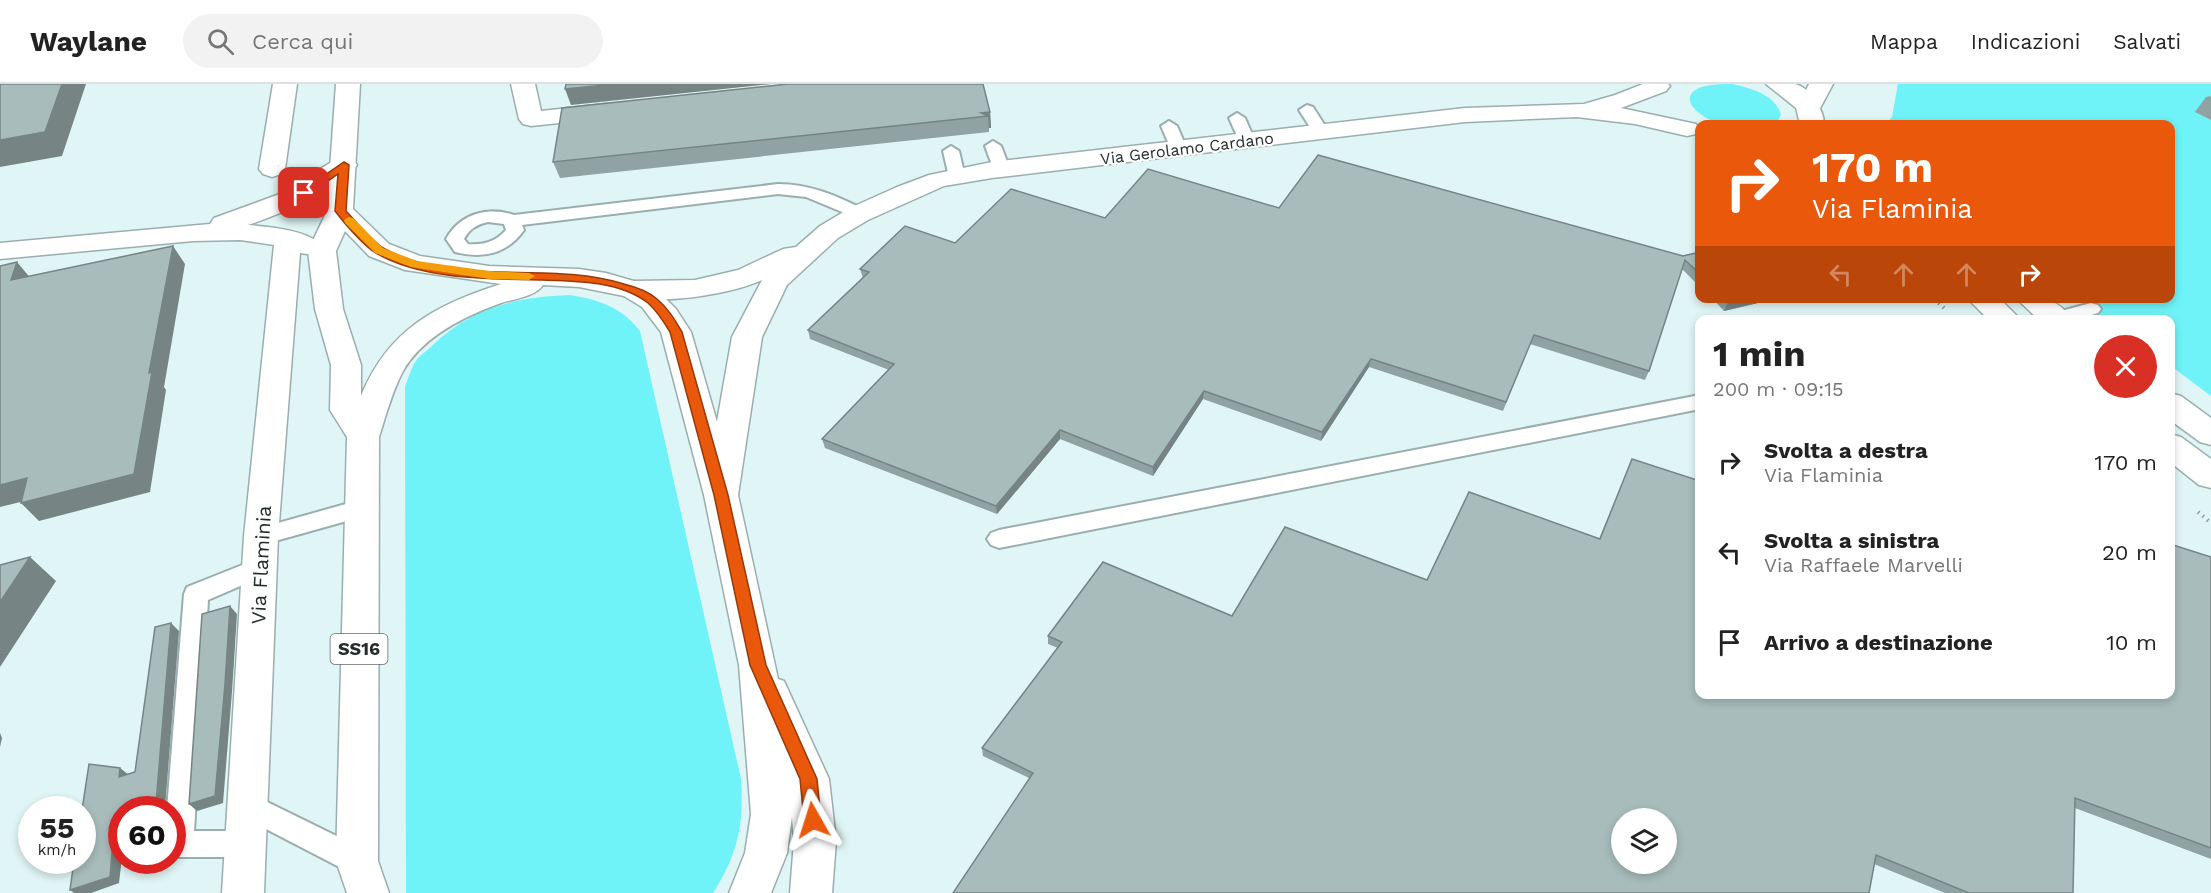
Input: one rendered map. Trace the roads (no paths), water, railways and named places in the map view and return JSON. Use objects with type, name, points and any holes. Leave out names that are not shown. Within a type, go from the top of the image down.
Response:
[{"type":"main road","points":[[272,169],[285,84]]},
{"type":"main road","points":[[348,84],[340,211],[322,251],[329,309],[346,364],[346,410],[363,437]]},
{"type":"main road","points":[[523,84],[531,120],[624,109]]},
{"type":"main road","points":[[1778,84],[1799,97],[1812,120]]},
{"type":"main road","points":[[1812,120],[1821,84]]},
{"type":"main road","points":[[1659,85],[1656,98],[1660,109],[1693,132]]},
{"type":"main road","name":"Via Gerolamo Cardano","points":[[1577,110],[1622,100],[1659,85]]},
{"type":"main road","name":"Via Gerolamo Cardano","points":[[721,495],[747,337],[775,281],[829,232],[906,192],[956,177],[1001,169],[1465,115],[1577,110],[1635,117],[1693,132]]},
{"type":"main road","points":[[199,231],[266,212],[304,193],[344,165]]},
{"type":"main road","name":"SS16","points":[[340,211],[379,250],[415,264],[489,275],[579,278],[606,282],[634,290],[652,301],[666,316],[676,332],[721,495],[758,665],[772,814],[766,853],[750,893]]},
{"type":"main road","points":[[0,251],[199,231],[266,234],[287,251],[322,251]]},
{"type":"main road","name":"Via Gerolamo Cardano","points":[[634,290],[696,289],[747,276],[813,245]]},
{"type":"main road","name":"Via Flaminia","points":[[243,893],[260,552],[287,251]]},
{"type":"main road","name":"SS16","points":[[357,882],[360,510],[363,437],[383,382],[394,361],[411,342],[433,324],[459,309],[487,297],[542,282],[579,278]]},
{"type":"main road","points":[[1987,303],[2001,315]]},
{"type":"main road","points":[[2037,303],[2053,315]]},
{"type":"main road","points":[[2175,408],[2211,434]]},
{"type":"main road","points":[[2175,449],[2211,476]]},
{"type":"main road","name":"SS16","points":[[758,665],[809,779],[815,841],[811,893]]},
{"type":"lane","points":[[1307,110],[1321,132]]},
{"type":"lane","points":[[1237,118],[1247,141]]},
{"type":"lane","points":[[1169,126],[1179,148]]},
{"type":"lane","points":[[993,146],[1001,169]]},
{"type":"lane","points":[[951,151],[956,177]]},
{"type":"lane","points":[[512,221],[796,188],[820,194],[860,214]]},
{"type":"lane","points":[[2071,315],[2091,309]]},
{"type":"lane","points":[[999,539],[1695,403]]},
{"type":"lane","points":[[246,844],[179,844],[196,594],[260,552],[360,510]]},
{"type":"lane","points":[[249,806],[357,882]]}]
